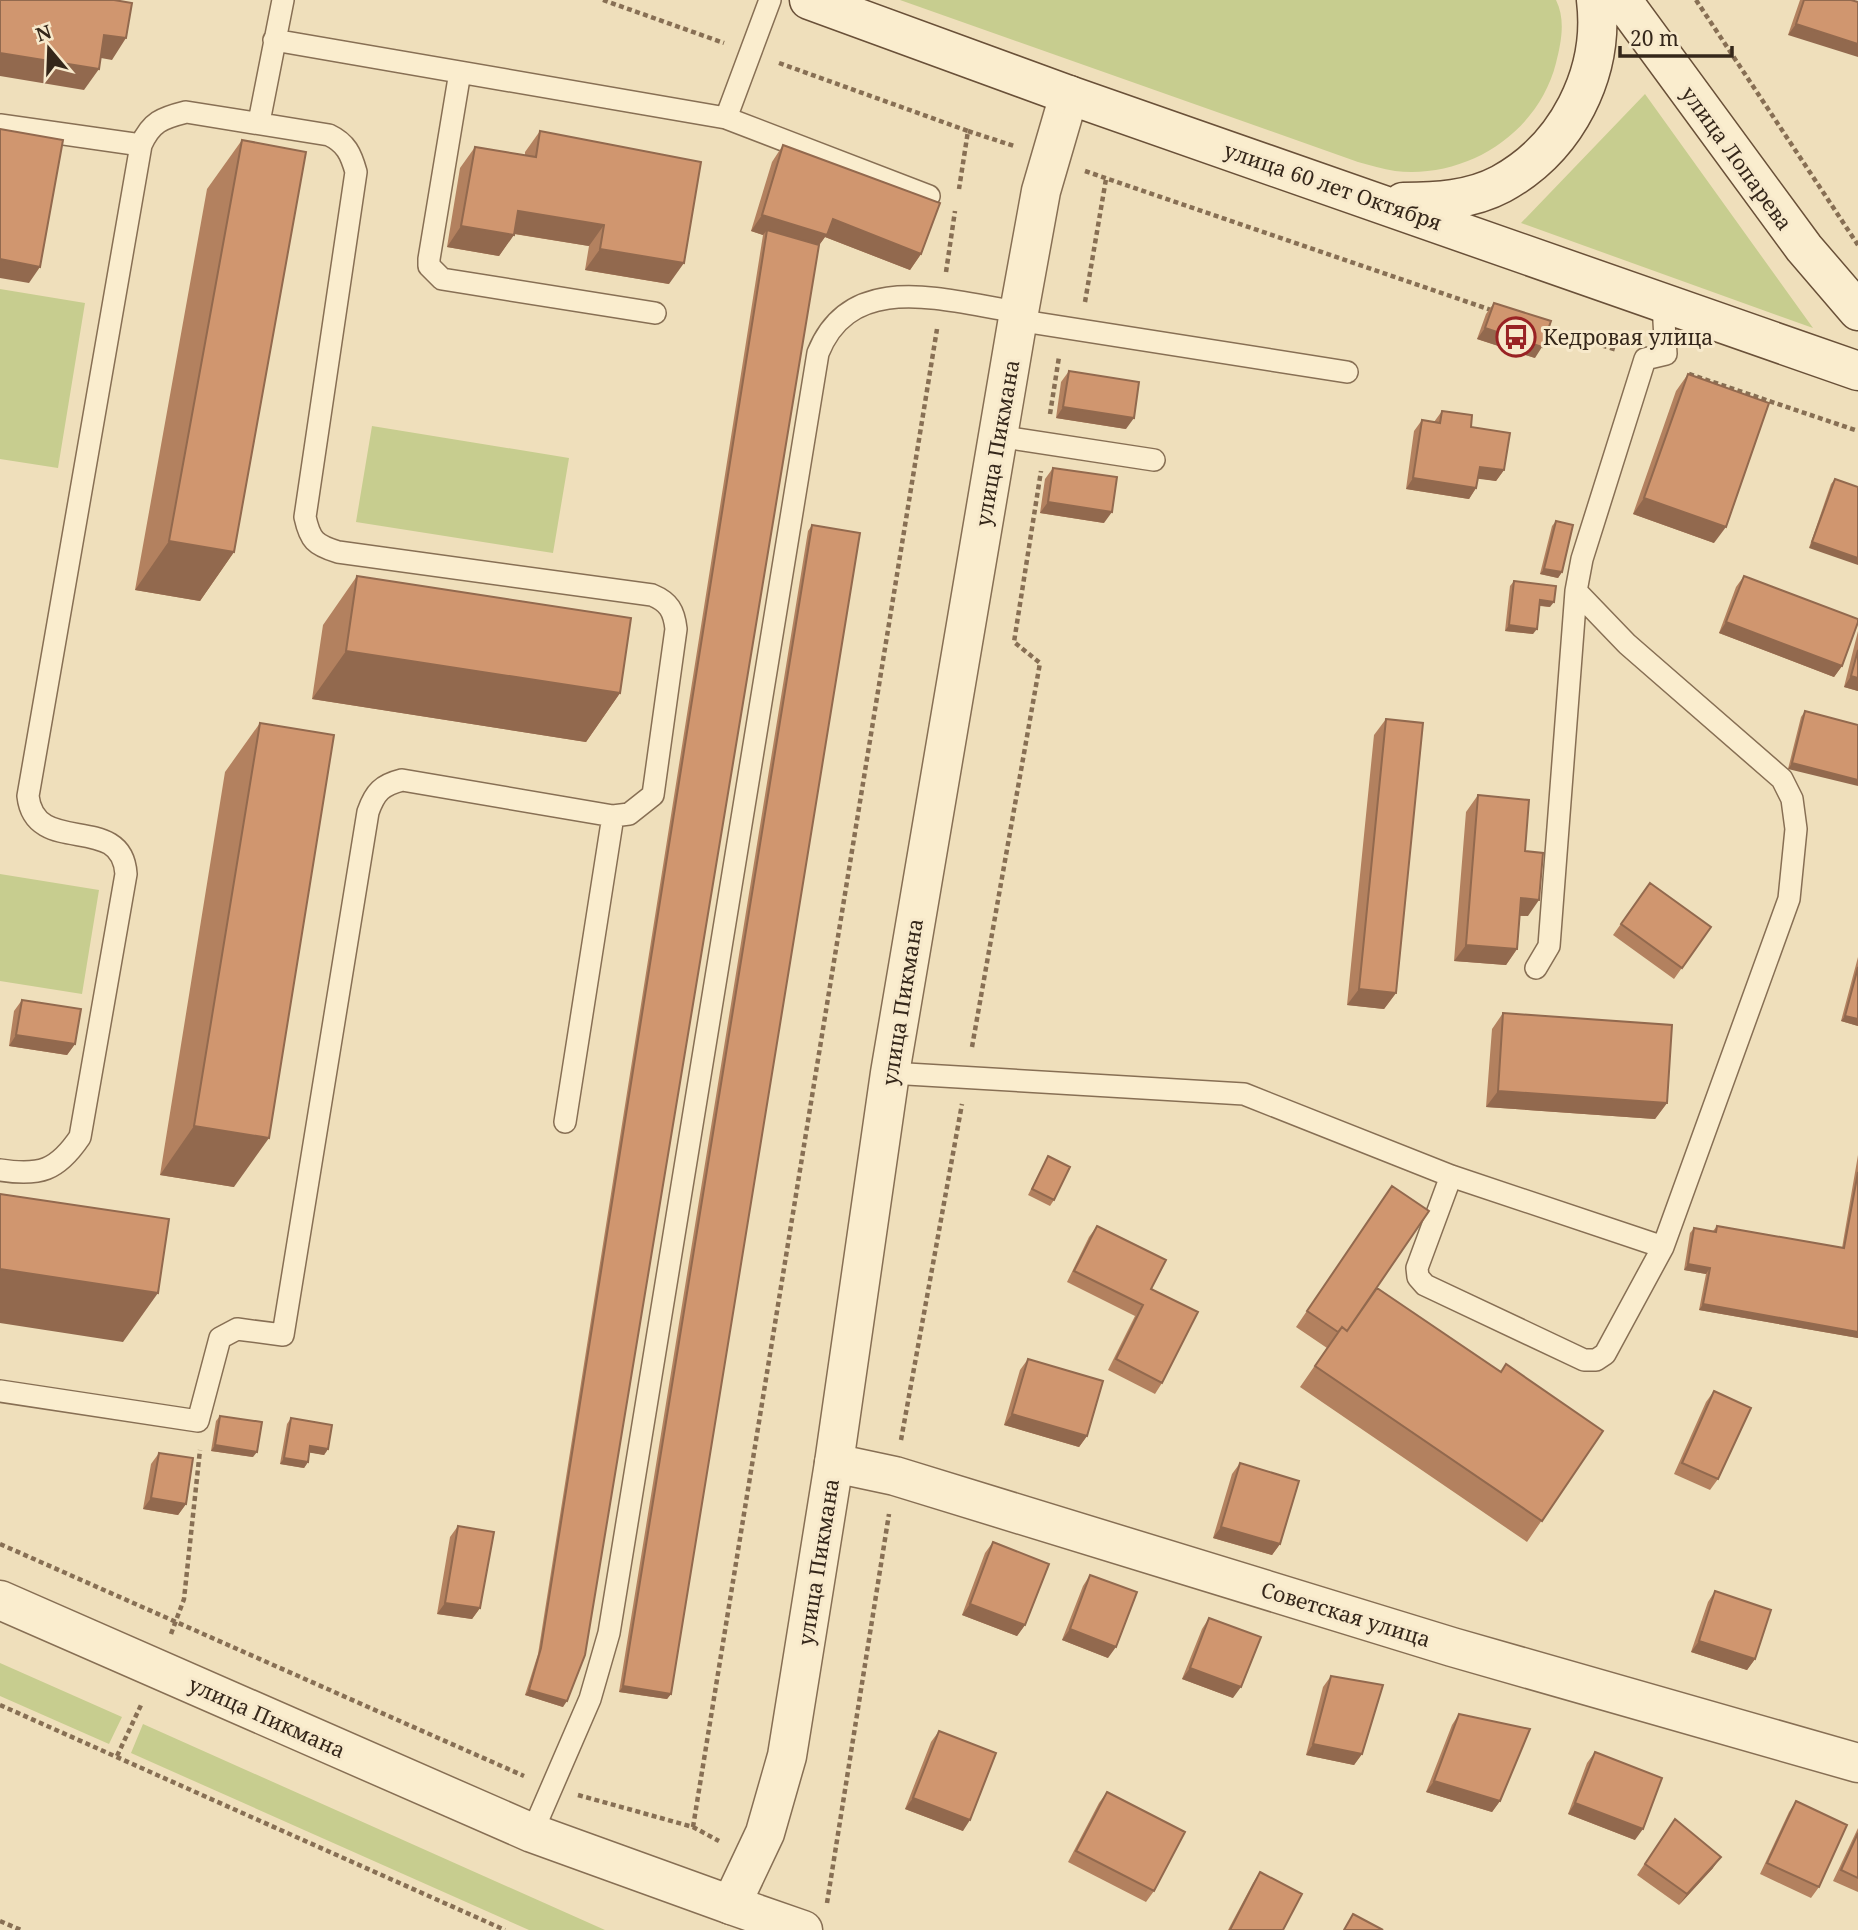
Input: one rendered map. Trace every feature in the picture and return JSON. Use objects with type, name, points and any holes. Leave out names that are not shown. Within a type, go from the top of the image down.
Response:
[{"type":"street","name":"улица 60 лет Октября","points":[[809,0],[1069,95],[1376,200],[1663,305],[1858,371]]},
{"type":"street","points":[[1376,200],[1433,202],[1477,193],[1502,183],[1543,152],[1574,113],[1583,96],[1596,46],[1596,0]]},
{"type":"street","name":"улица Лопарева","points":[[1622,0],[1804,248],[1858,311]]},
{"type":"street","name":"улица Пикмана","points":[[732,1905],[765,1833],[788,1756],[834,1463],[890,1073],[1018,316],[1048,159],[1069,95]]},
{"type":"street","name":"Советская улица","points":[[834,1463],[895,1476],[1452,1647],[1858,1763]]},
{"type":"street","name":"улица Пикмана","points":[[0,1600],[532,1833],[803,1930]]},
{"type":"lane","points":[[259,122],[283,0]]},
{"type":"lane","points":[[726,118],[770,0]]},
{"type":"lane","points":[[274,40],[726,118],[929,196]]},
{"type":"lane","points":[[460,72],[429,259],[435,274],[442,279],[655,313]]},
{"type":"lane","points":[[0,1170],[29,1174],[51,1168],[68,1154],[80,1137],[126,874],[125,858],[116,847],[103,840],[38,823],[30,810],[28,796],[141,145],[148,129],[165,117],[186,112],[329,135],[341,142],[352,157],[356,172],[305,517],[309,538],[320,547],[338,552],[652,595],[664,600],[674,614],[677,629],[653,795],[629,814],[613,816],[402,780],[386,784],[374,795],[368,812],[283,1335],[237,1329],[220,1338],[198,1422],[0,1391]]},
{"type":"lane","points":[[0,125],[141,145]]},
{"type":"lane","points":[[532,1833],[590,1699],[609,1633],[818,353],[827,332],[839,318],[859,305],[884,297],[908,296],[1347,372]]},
{"type":"lane","points":[[1536,968],[1549,946],[1576,591],[1582,559],[1645,359],[1666,354],[1663,305]]},
{"type":"lane","points":[[998,436],[1154,460]]},
{"type":"lane","points":[[1451,1176],[1417,1268],[1418,1277],[1424,1285],[1584,1360],[1596,1360],[1605,1354],[1663,1247],[1789,899],[1796,829],[1792,799],[1782,779],[1627,644],[1576,591]]},
{"type":"lane","points":[[565,1122],[613,816]]},
{"type":"lane","points":[[890,1073],[1244,1094],[1451,1176],[1663,1247]]},
{"type":"path","points":[[603,0],[1048,159],[1506,315]]},
{"type":"path","points":[[622,6],[624,0]]},
{"type":"path","points":[[1696,0],[1858,246]]},
{"type":"path","points":[[958,196],[968,131]]},
{"type":"path","points":[[0,1544],[551,1788],[693,1827],[956,209]]},
{"type":"path","points":[[1544,327],[1858,430]]},
{"type":"path","points":[[117,1756],[157,1670],[184,1599],[201,1456],[198,1422]]},
{"type":"path","points":[[0,1705],[505,1930]]},
{"type":"path","points":[[0,1921],[21,1930]]},
{"type":"green space","points":[[900,0],[1556,0],[1561,15],[1562,32],[1556,63],[1547,88],[1533,111],[1516,130],[1495,147],[1472,159],[1422,172],[1395,171],[1358,162]]},
{"type":"green space","points":[[1645,94],[1813,328],[1521,223]]},
{"type":"green space","points":[[0,289],[85,303],[58,468],[0,459]]},
{"type":"green space","points":[[372,426],[569,458],[553,553],[356,522]]},
{"type":"green space","points":[[0,874],[99,890],[82,994],[0,981]]},
{"type":"green space","points":[[0,1663],[122,1717],[109,1744],[0,1696]]},
{"type":"green space","points":[[143,1724],[605,1930],[529,1930],[131,1753]]},
{"type":"building","points":[[0,0],[114,0],[132,3],[126,38],[104,35],[99,69],[0,53]]},
{"type":"building","points":[[1804,0],[1858,2],[1858,44],[1796,24]]},
{"type":"building","points":[[0,129],[63,140],[40,267],[0,259]]},
{"type":"building","points":[[540,131],[701,162],[684,263],[600,249],[604,225],[518,211],[514,235],[461,226],[475,147],[536,157]]},
{"type":"building","points":[[242,140],[306,152],[234,552],[169,541]]},
{"type":"building","points":[[783,145],[940,203],[921,254],[833,219],[827,235],[762,215]]},
{"type":"building","points":[[767,230],[819,245],[585,1655],[567,1701],[529,1690],[541,1648]]},
{"type":"building","points":[[1494,303],[1551,321],[1542,347],[1485,328]]},
{"type":"building","points":[[1069,371],[1139,382],[1134,418],[1063,407]]},
{"type":"building","points":[[1688,374],[1769,403],[1726,527],[1644,498]]},
{"type":"building","points":[[1442,411],[1472,415],[1471,427],[1510,433],[1504,470],[1480,467],[1476,488],[1413,478],[1422,420],[1440,423]]},
{"type":"building","points":[[1053,468],[1117,477],[1112,512],[1048,502]]},
{"type":"building","points":[[1835,479],[1858,487],[1858,558],[1812,542]]},
{"type":"building","points":[[1556,521],[1573,525],[1562,572],[1544,569]]},
{"type":"building","points":[[812,525],[860,533],[671,1694],[623,1686]]},
{"type":"building","points":[[357,576],[631,618],[620,693],[346,651]]},
{"type":"building","points":[[1744,576],[1858,619],[1842,666],[1726,622]]},
{"type":"building","points":[[1514,581],[1556,586],[1554,602],[1540,600],[1537,629],[1509,625]]},
{"type":"building","points":[[1858,650],[1858,678],[1851,676]]},
{"type":"building","points":[[1805,711],[1858,725],[1858,780],[1792,763]]},
{"type":"building","points":[[1386,719],[1423,723],[1396,993],[1359,989]]},
{"type":"building","points":[[260,723],[334,735],[269,1138],[194,1126]]},
{"type":"building","points":[[1478,795],[1529,800],[1525,851],[1543,853],[1539,900],[1521,898],[1517,949],[1466,945]]},
{"type":"building","points":[[1650,883],[1711,927],[1682,968],[1621,924]]},
{"type":"building","points":[[1858,967],[1858,1019],[1845,1016]]},
{"type":"building","points":[[22,1000],[81,1009],[75,1044],[16,1035]]},
{"type":"building","points":[[1503,1013],[1672,1025],[1667,1103],[1498,1091]]},
{"type":"building","points":[[1048,1156],[1070,1167],[1054,1200],[1032,1189]]},
{"type":"building","points":[[1858,1172],[1858,1332],[1703,1304],[1710,1268],[1688,1264],[1694,1228],[1716,1232],[1717,1226],[1844,1248]]},
{"type":"building","points":[[1392,1186],[1429,1211],[1347,1331],[1342,1327],[1338,1332],[1307,1311]]},
{"type":"building","points":[[0,1194],[169,1219],[158,1293],[0,1269]]},
{"type":"building","points":[[1097,1226],[1166,1260],[1151,1289],[1198,1312],[1162,1383],[1116,1359],[1143,1305],[1074,1271]]},
{"type":"building","points":[[1377,1288],[1501,1372],[1506,1364],[1603,1431],[1542,1521],[1315,1366],[1342,1327],[1347,1331]]},
{"type":"building","points":[[1028,1359],[1103,1381],[1087,1436],[1012,1414]]},
{"type":"building","points":[[1714,1391],[1751,1408],[1718,1479],[1682,1463]]},
{"type":"building","points":[[220,1416],[262,1422],[257,1452],[215,1445]]},
{"type":"building","points":[[291,1418],[332,1425],[328,1449],[310,1446],[308,1462],[284,1458]]},
{"type":"building","points":[[159,1453],[193,1458],[186,1504],[151,1498]]},
{"type":"building","points":[[1240,1463],[1299,1481],[1280,1544],[1221,1527]]},
{"type":"building","points":[[458,1526],[494,1532],[480,1608],[445,1603]]},
{"type":"building","points":[[993,1542],[1049,1564],[1025,1625],[970,1604]]},
{"type":"building","points":[[1090,1575],[1137,1592],[1116,1647],[1070,1629]]},
{"type":"building","points":[[1715,1591],[1771,1610],[1755,1659],[1699,1641]]},
{"type":"building","points":[[1209,1618],[1261,1637],[1241,1687],[1190,1668]]},
{"type":"building","points":[[1331,1676],[1383,1685],[1362,1754],[1313,1744]]},
{"type":"building","points":[[1459,1714],[1530,1729],[1500,1801],[1434,1781]]},
{"type":"building","points":[[939,1731],[996,1753],[970,1820],[913,1798]]},
{"type":"building","points":[[1595,1752],[1662,1778],[1643,1829],[1575,1803]]},
{"type":"building","points":[[1107,1792],[1185,1832],[1154,1891],[1076,1851]]},
{"type":"building","points":[[1796,1801],[1847,1825],[1819,1887],[1767,1863]]},
{"type":"building","points":[[1675,1819],[1721,1857],[1687,1894],[1645,1864]]},
{"type":"building","points":[[1858,1833],[1858,1878],[1841,1870]]},
{"type":"building","points":[[1260,1872],[1302,1894],[1283,1930],[1230,1930]]},
{"type":"building","points":[[1353,1914],[1383,1930],[1344,1930]]},
{"type":"place","name":"Кедровая улица","points":[[1516,337]]}]
